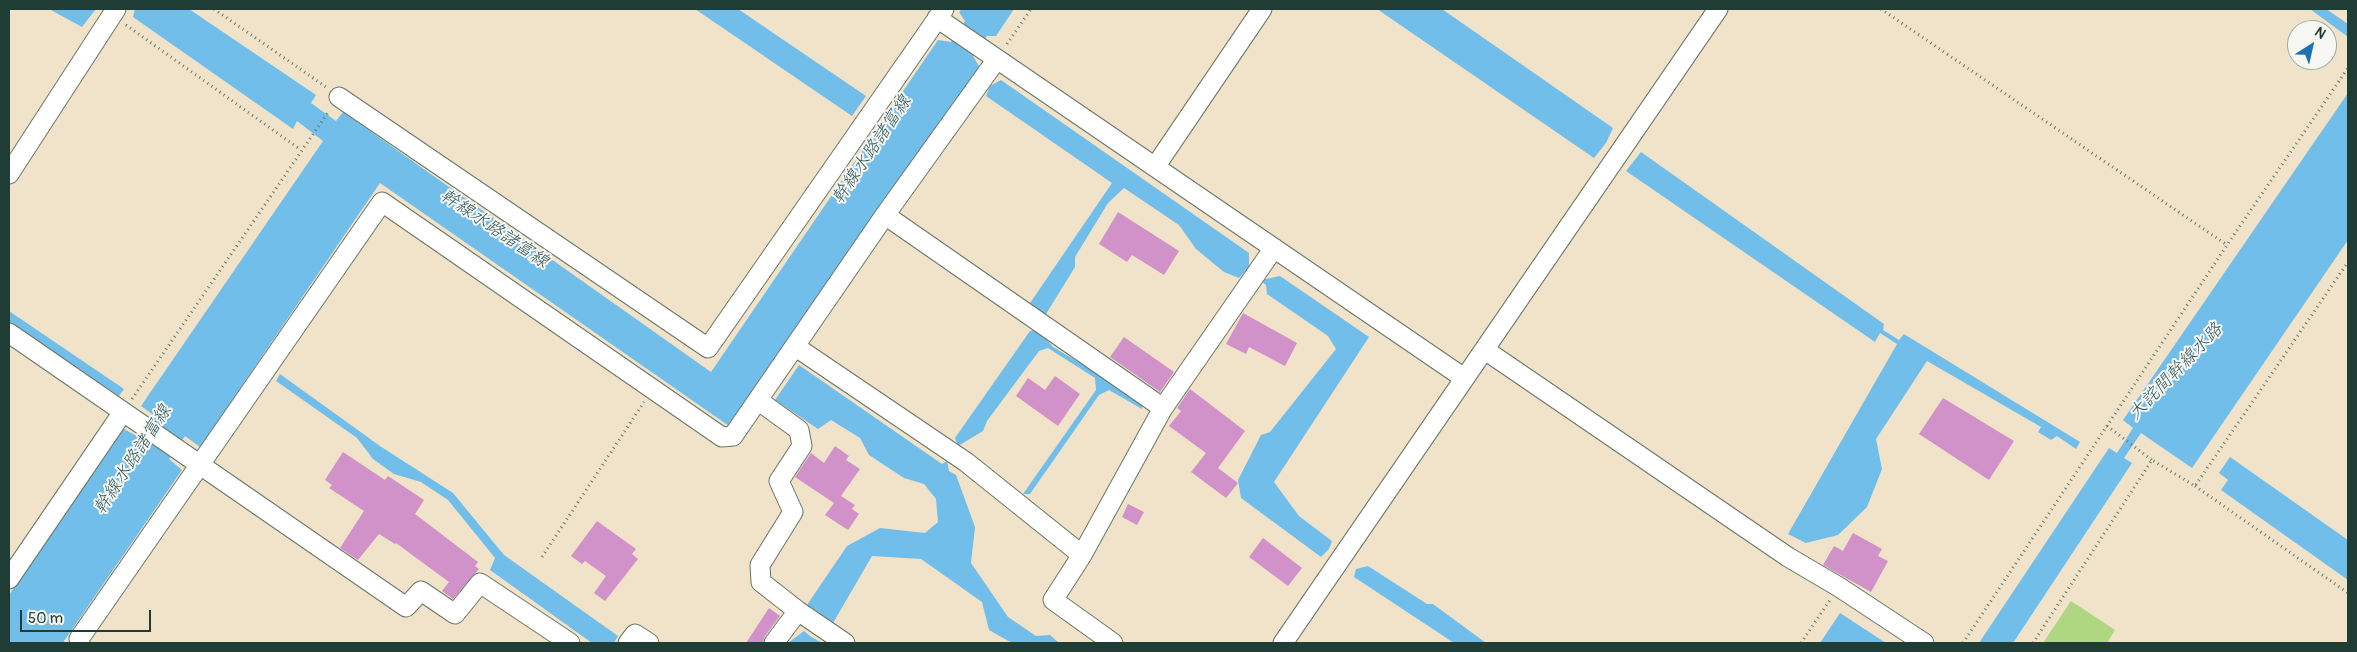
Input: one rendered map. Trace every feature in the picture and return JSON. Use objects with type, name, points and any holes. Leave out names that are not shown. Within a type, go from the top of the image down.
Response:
[{"type":"street","points":[[1155,167],[1262,9]]},
{"type":"street","points":[[1282,643],[1718,9]]},
{"type":"street","points":[[9,174],[115,12]]},
{"type":"street","points":[[334,104],[708,348],[945,18],[990,55],[1464,378]]},
{"type":"street","points":[[80,643],[80,638],[382,202],[722,437],[733,436],[885,215],[990,55]]},
{"type":"street","points":[[885,215],[1163,408]]},
{"type":"street","points":[[1113,643],[1053,600],[1082,555],[1163,408],[1274,248]]},
{"type":"street","points":[[9,333],[406,607],[420,591],[455,614],[480,582],[570,643]]},
{"type":"street","points":[[796,346],[966,462],[1082,555]]},
{"type":"street","points":[[1484,350],[1788,556],[1924,643]]},
{"type":"street","points":[[758,401],[799,430],[802,446],[779,481],[792,512],[760,565],[761,582],[798,611],[845,643]]},
{"type":"street","points":[[9,579],[123,412]]},
{"type":"street","points":[[774,643],[798,611]]},
{"type":"path","points":[[123,412],[334,104],[214,9]]},
{"type":"path","points":[[990,55],[1031,9]]},
{"type":"path","points":[[1881,9],[2226,245]]},
{"type":"path","points":[[115,12],[301,150]]},
{"type":"path","points":[[1963,643],[2226,245],[2348,68]]},
{"type":"path","points":[[2195,486],[2348,262]]},
{"type":"path","points":[[542,557],[652,389]]},
{"type":"path","points":[[2107,426],[2152,460],[2195,486],[2348,593]]},
{"type":"path","points":[[2032,643],[2152,460]]},
{"type":"path","points":[[1801,643],[1839,587]]},
{"type":"green space","points":[[2071,601],[2115,630],[2107,643],[2043,643]]},
{"type":"water","points":[[49,9],[96,9],[82,27]]},
{"type":"water","name":"幹線水路諸富線","points":[[135,9],[189,9],[316,95],[311,103],[336,121],[343,112],[711,372],[938,40],[951,42],[965,21],[959,12],[962,9],[1014,9],[996,36],[987,36],[973,56],[980,68],[729,426],[380,183],[200,447],[185,436],[169,459],[182,470],[64,641],[65,643],[9,643],[9,595],[124,429],[142,439],[155,416],[141,406],[323,141],[297,121],[293,129],[133,17]]},
{"type":"water","points":[[695,9],[738,9],[866,96],[852,116]]},
{"type":"water","points":[[1377,9],[1442,9],[1613,128],[1606,143],[1594,158]]},
{"type":"water","points":[[2310,9],[2326,9],[2348,24],[2348,37],[2337,29],[2337,20],[2325,20]]},
{"type":"water","points":[[1001,80],[1249,253],[1249,266],[1266,279],[1280,276],[1369,337],[1274,482],[1299,516],[1332,541],[1329,549],[1321,557],[1241,498],[1238,480],[1261,435],[1270,432],[1336,349],[1328,336],[1267,294],[1266,285],[1247,269],[1239,278],[1224,272],[1196,249],[1179,225],[1124,188],[1108,203],[1075,257],[1075,267],[1046,314],[1039,316],[1028,306],[1112,183],[986,96],[990,86]]},
{"type":"water","name":"大詫間幹線水路","points":[[2348,93],[2348,240],[2192,468],[2141,433],[2124,458],[2132,463],[2013,643],[1979,643],[2109,448],[2117,453],[2133,428],[2123,420]]},
{"type":"water","points":[[1641,152],[1884,324],[1883,330],[1899,340],[1904,334],[2080,442],[2076,449],[2057,436],[2051,440],[2038,432],[2041,427],[1927,361],[1876,439],[1882,469],[1867,507],[1838,535],[1806,543],[1788,534],[1897,344],[1880,333],[1875,342],[1626,171]]},
{"type":"water","points":[[9,311],[124,389],[119,396],[9,322]]},
{"type":"water","points":[[1038,329],[1053,347],[1097,373],[1142,404],[1142,409],[1109,390],[1099,395],[1030,494],[1023,494],[1096,390],[1095,378],[1048,348],[1039,351],[987,421],[983,431],[958,446],[955,438],[1030,331]]},
{"type":"water","points":[[799,365],[942,464],[947,461],[949,471],[956,475],[975,527],[971,563],[1008,617],[1036,636],[1050,635],[1059,643],[1012,643],[989,630],[982,602],[921,559],[872,556],[833,623],[823,616],[821,618],[819,616],[820,613],[807,605],[847,546],[880,528],[925,533],[938,522],[936,499],[924,484],[904,478],[869,455],[860,438],[831,420],[818,429],[775,400]]},
{"type":"water","points":[[280,374],[380,446],[453,493],[504,555],[618,636],[614,643],[592,643],[490,570],[495,558],[448,500],[421,482],[394,474],[373,459],[357,438],[276,381]]},
{"type":"water","points":[[2230,457],[2348,540],[2348,580],[2221,490],[2228,480],[2219,473]]},
{"type":"water","points":[[1368,566],[1427,604],[1433,604],[1486,643],[1454,643],[1354,577],[1356,569]]},
{"type":"water","points":[[1840,613],[1886,643],[1820,643]]},
{"type":"water","points":[[804,631],[810,636],[822,643],[788,643]]},
{"type":"building","points":[[1118,212],[1179,251],[1164,275],[1132,255],[1127,262],[1099,244]]},
{"type":"building","points":[[1243,313],[1297,343],[1285,366],[1249,347],[1246,354],[1226,344]]},
{"type":"building","points":[[1124,337],[1174,372],[1160,392],[1110,357]]},
{"type":"building","points":[[1055,376],[1080,394],[1058,426],[1016,396],[1028,378],[1045,390]]},
{"type":"building","points":[[1190,389],[1245,431],[1218,468],[1238,483],[1226,498],[1191,472],[1206,453],[1169,426],[1181,411],[1177,408]]},
{"type":"building","points":[[1943,398],[2014,441],[1989,480],[1919,434]]},
{"type":"building","points":[[835,446],[849,456],[846,460],[860,469],[841,496],[855,505],[852,509],[859,514],[848,530],[825,515],[834,503],[795,477],[811,453],[824,463]]},
{"type":"building","points":[[343,452],[385,480],[388,476],[424,500],[415,514],[478,562],[475,566],[479,569],[453,599],[442,591],[449,582],[396,543],[379,534],[358,560],[340,548],[364,511],[329,488],[332,485],[325,480]]},
{"type":"building","points":[[1128,504],[1144,512],[1137,525],[1122,517]]},
{"type":"building","points":[[597,521],[636,549],[632,554],[638,559],[605,601],[594,593],[606,576],[585,561],[582,564],[571,556]]},
{"type":"building","points":[[1853,533],[1882,549],[1878,556],[1888,561],[1871,592],[1823,565],[1834,546],[1843,551]]},
{"type":"building","points":[[1263,538],[1302,568],[1288,586],[1249,557]]},
{"type":"building","points":[[769,608],[780,616],[765,636],[763,643],[746,643]]}]
